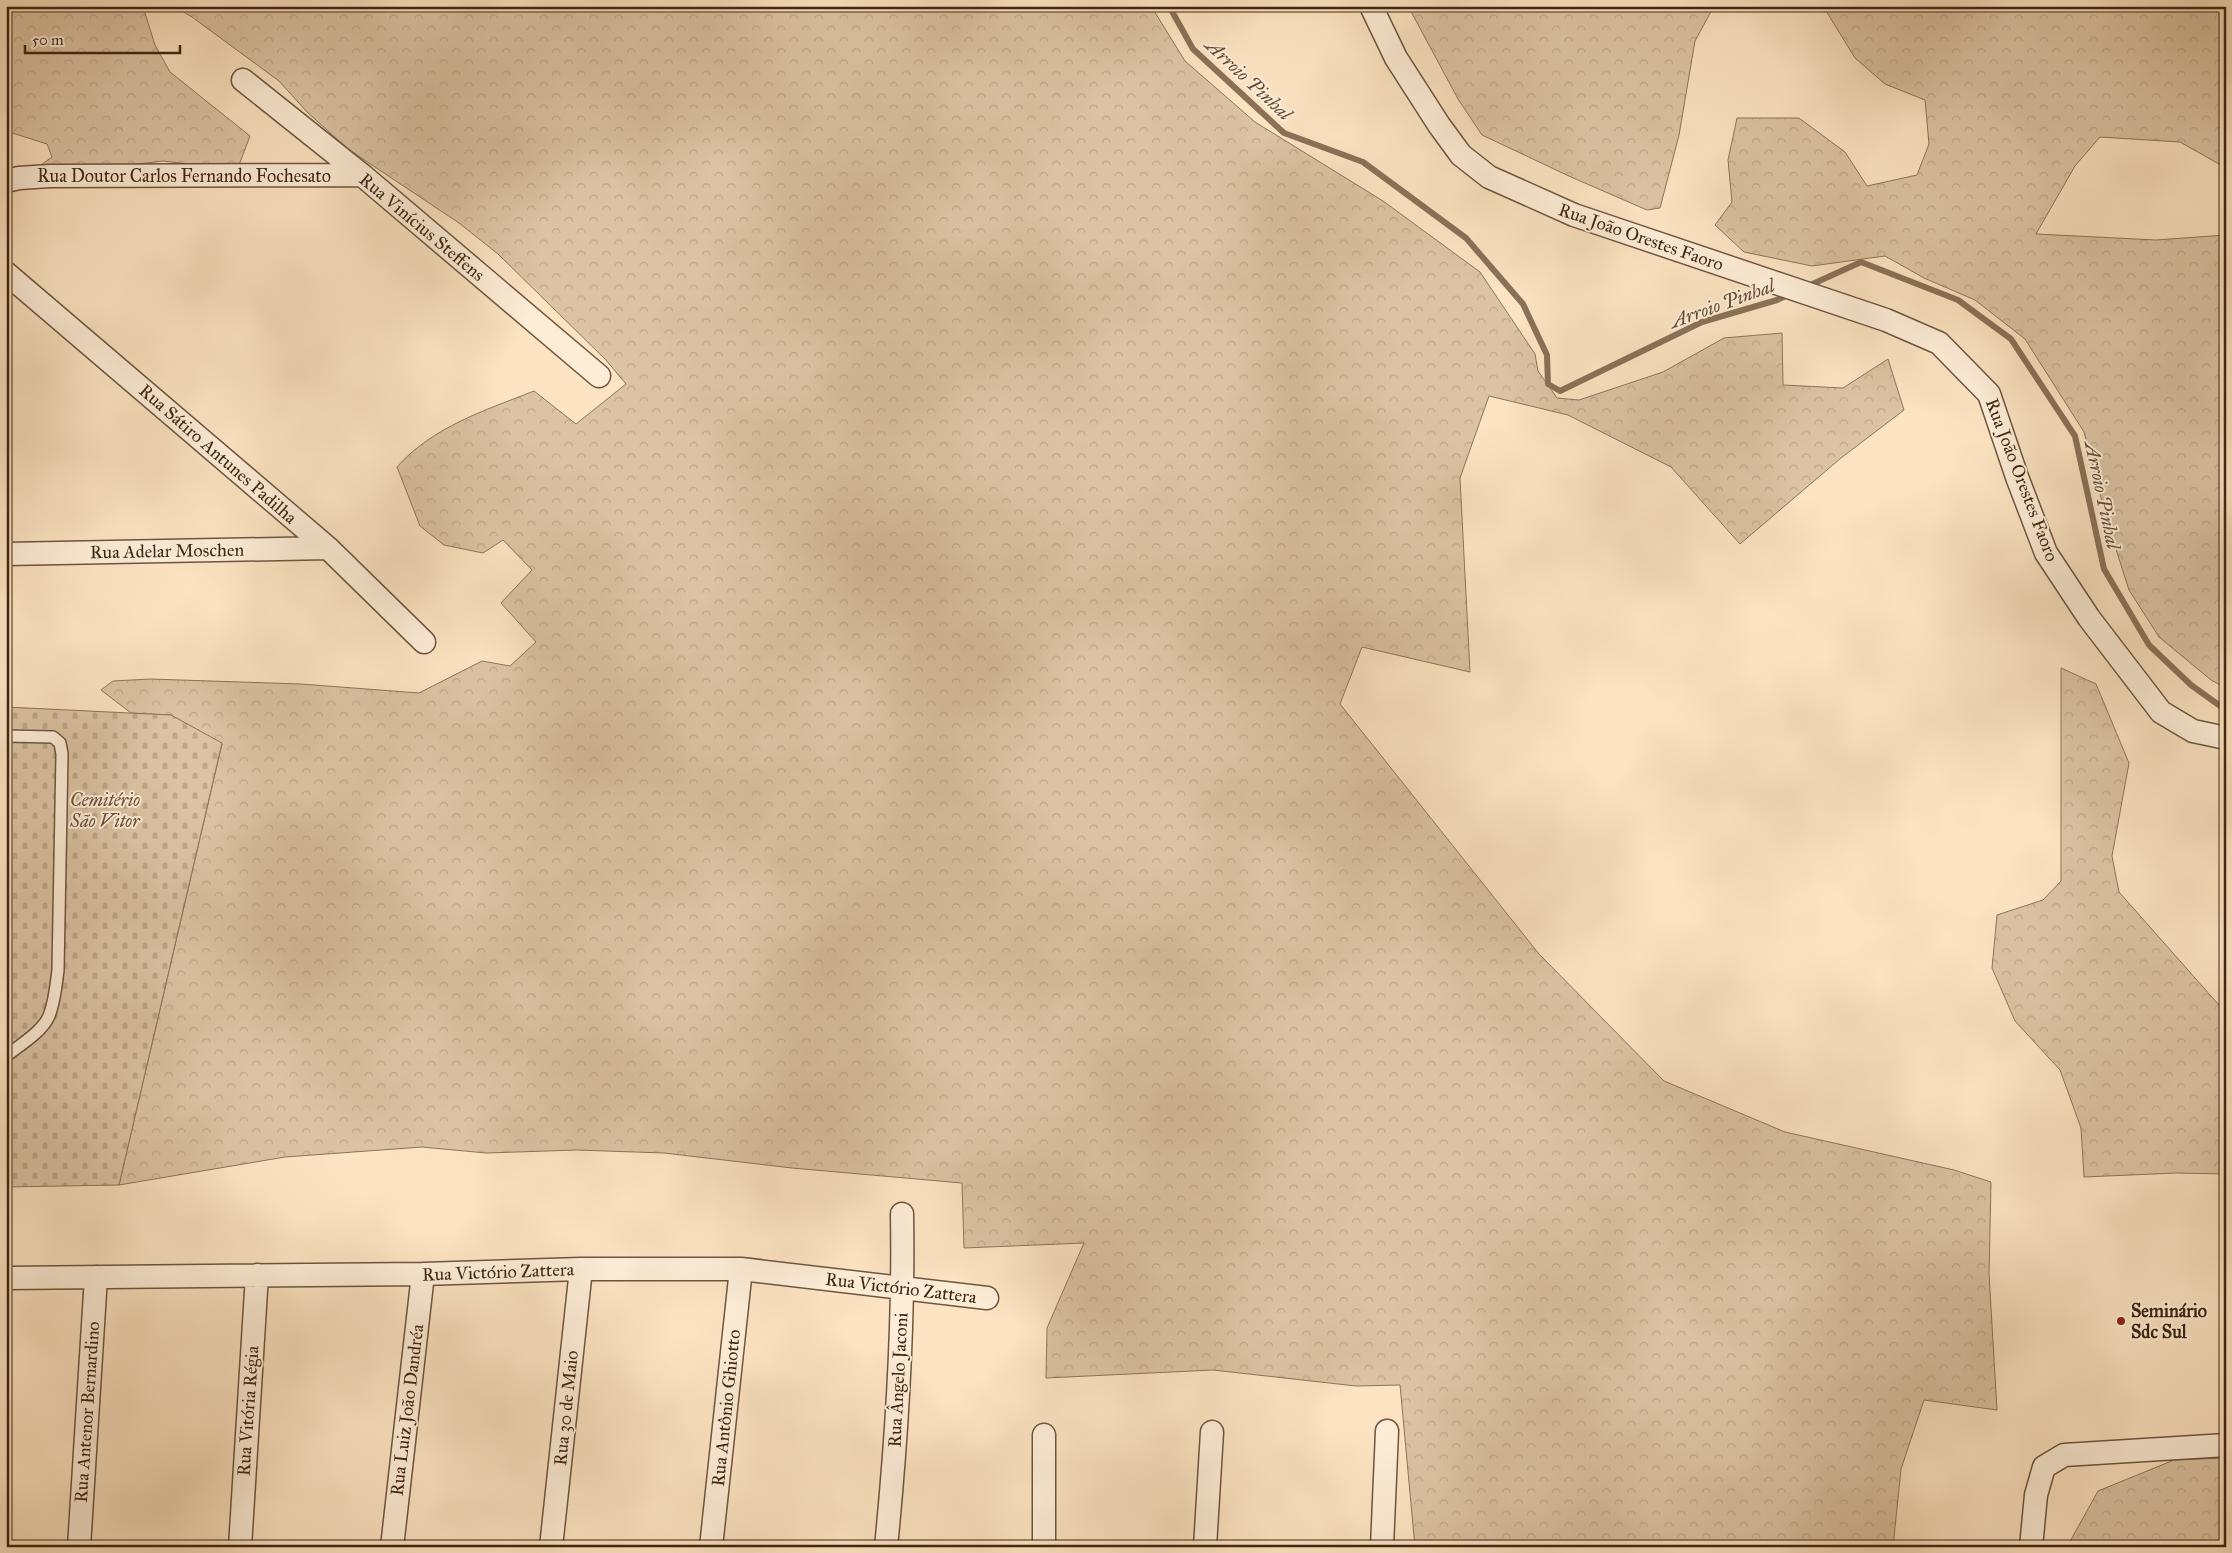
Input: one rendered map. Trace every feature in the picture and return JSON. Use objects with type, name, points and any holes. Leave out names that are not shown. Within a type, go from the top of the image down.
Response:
[{"type":"street","name":"Rua João Orestes Faoro","points":[[1371,6],[1396,58],[1439,125],[1461,155],[1489,177],[1574,216],[1886,320],[1939,343],[1989,394],[2017,477],[2046,553],[2089,618],[2161,712],[2193,731],[2226,738]]},
{"type":"street","name":"Rua Vinícius Steffens","points":[[243,80],[362,175],[599,376]]},
{"type":"street","name":"Rua Doutor Carlos Fernando Fochesato","points":[[6,181],[19,178],[50,176],[362,175]]},
{"type":"street","name":"Rua Sátiro Antunes Padilha","points":[[6,273],[328,548],[424,642]]},
{"type":"street","name":"Rua Adelar Moschen","points":[[6,554],[328,548]]},
{"type":"street","name":"Rua Ângelo Jaconi","points":[[886,1547],[895,1457],[903,1288],[902,1214]]},
{"type":"street","name":"Rua Victório Zattera","points":[[6,1278],[423,1274],[581,1269],[741,1269],[987,1298]]},
{"type":"street","name":"Rua 30 de Maio","points":[[552,1547],[581,1269]]},
{"type":"street","name":"Rua Antônio Ghiotto","points":[[711,1547],[741,1269]]},
{"type":"street","name":"Rua Luiz João Dandréa","points":[[392,1547],[423,1274]]},
{"type":"street","name":"Rua Vitória Régia","points":[[240,1547],[257,1275]]},
{"type":"street","name":"Rua Antenor Bernardino","points":[[79,1547],[96,1277]]},
{"type":"street","points":[[1382,1547],[1387,1431]]},
{"type":"street","points":[[1205,1547],[1212,1432]]},
{"type":"street","points":[[1044,1435],[1044,1547]]},
{"type":"street","points":[[2031,1547],[2036,1495],[2044,1468],[2064,1455],[2226,1445]]},
{"type":"lane","points":[[6,736],[53,737],[60,743],[62,754],[58,970],[53,1001],[48,1017],[42,1026],[6,1056]]},
{"type":"green space","points":[[6,6],[147,6],[144,10],[155,45],[170,72],[250,136],[239,165],[205,166],[163,161],[115,167],[34,170],[52,157],[47,144],[6,131]]},
{"type":"green space","points":[[173,6],[1151,6],[1185,61],[1255,122],[1383,201],[1480,272],[1535,354],[1538,371],[1557,398],[1579,400],[1663,372],[1724,338],[1782,333],[1783,385],[1843,388],[1888,359],[1904,410],[1841,458],[1740,544],[1671,467],[1568,415],[1489,396],[1460,478],[1470,672],[1362,647],[1340,704],[1539,954],[1664,1081],[1785,1132],[1954,1170],[1991,1182],[1989,1274],[1997,1410],[1924,1400],[1901,1469],[1893,1547],[1415,1547],[1400,1385],[1356,1386],[1213,1370],[1046,1378],[1047,1328],[1084,1243],[964,1248],[962,1183],[792,1168],[664,1153],[577,1150],[486,1153],[422,1147],[285,1157],[119,1185],[222,744],[171,715],[131,713],[101,690],[113,681],[150,679],[301,684],[419,693],[482,661],[510,666],[536,642],[501,603],[532,570],[503,540],[483,553],[444,545],[420,526],[397,467],[411,453],[443,430],[534,391],[576,424],[626,384],[606,360],[498,254],[459,223],[348,149],[307,112],[279,81],[192,17]]},
{"type":"green space","points":[[1408,6],[1714,6],[1695,41],[1679,135],[1660,208],[1647,210],[1482,135],[1458,99]]},
{"type":"green space","points":[[1823,6],[2226,6],[2226,168],[2180,142],[2100,137],[2075,166],[2036,234],[2156,240],[2226,235],[2226,688],[2211,680],[2159,637],[2129,590],[2107,521],[2084,432],[2025,339],[1975,300],[1924,278],[1885,256],[1812,266],[1744,252],[1715,225],[1732,202],[1728,160],[1737,118],[1799,118],[1845,152],[1867,186],[1917,175],[1929,144],[1925,100],[1885,84],[1855,58]]},
{"type":"green space","points":[[2061,668],[2096,684],[2129,763],[2112,856],[2119,892],[2218,1004],[2226,1009],[2226,1174],[2176,1173],[2084,1177],[2081,1128],[2060,1070],[2015,1021],[1992,968],[1997,915],[2043,900],[2061,881]]},
{"type":"green space","name":"Cemitério São Vitor","points":[[6,707],[171,715],[222,743],[119,1185],[6,1187]]},
{"type":"green space","points":[[2226,1458],[2226,1547],[2067,1547],[2098,1491],[2174,1460]]},
{"type":"waterway","name":"Arroio Pinhal","points":[[1169,6],[1193,49],[1284,133],[1363,162],[1466,238],[1523,304],[1547,355],[1548,384],[1560,391],[1702,322],[1777,300],[1790,294]]},
{"type":"waterway","name":"Arroio Pinhal","points":[[1806,287],[1861,262],[1958,300],[2011,339],[2075,436],[2104,569],[2149,645],[2191,685],[2223,708],[2226,708]]},
{"type":"place","name":"Seminário Sdc Sul","points":[[2121,1321]]}]
